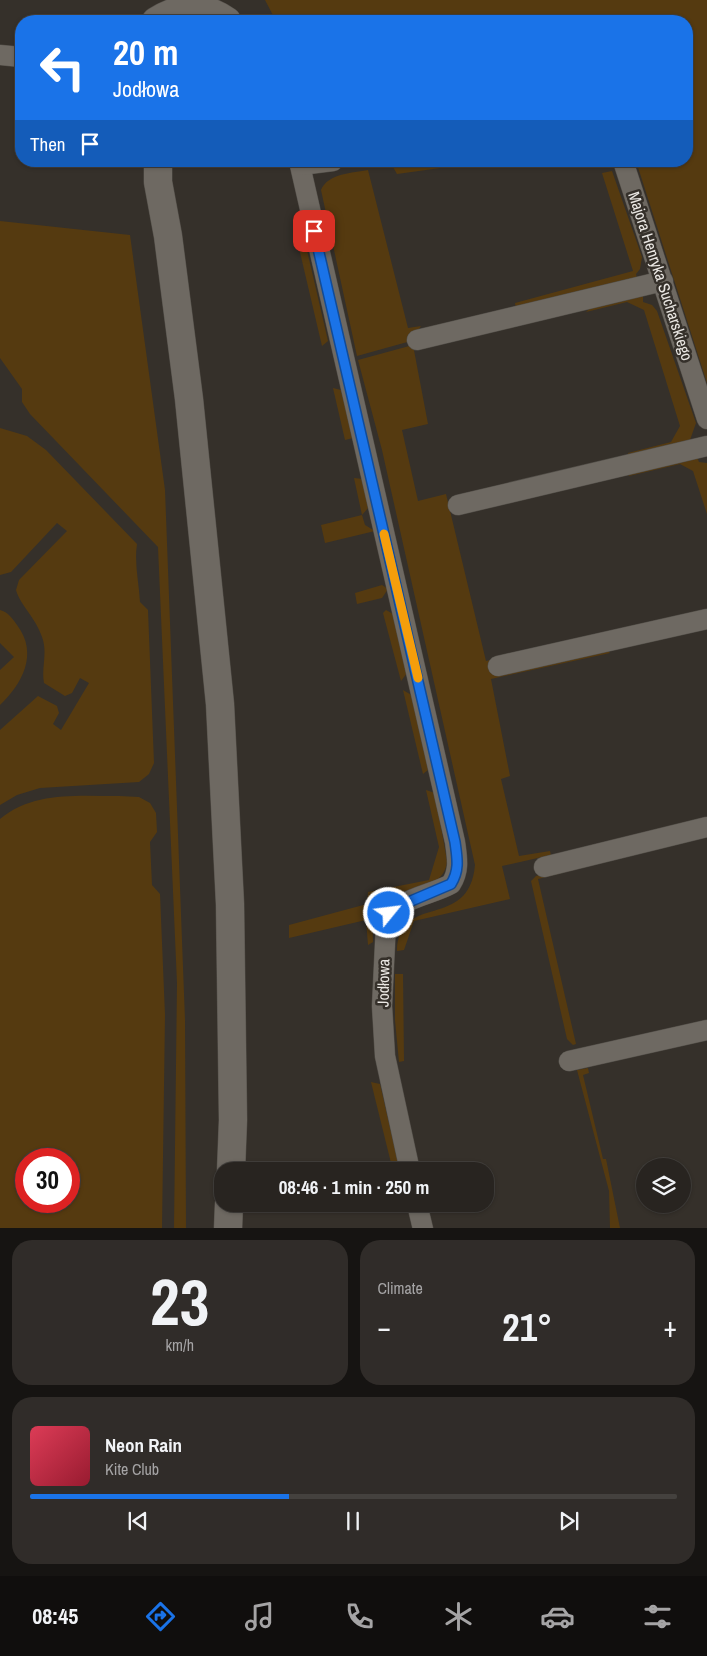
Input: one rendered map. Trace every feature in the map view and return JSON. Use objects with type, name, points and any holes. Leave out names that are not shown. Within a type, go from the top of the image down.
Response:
[{"type":"main road","points":[[163,12],[196,4],[218,15]]},
{"type":"main road","points":[[158,167],[158,182],[168,236],[191,418],[220,704],[230,904],[233,1120],[231,1162]]},
{"type":"main road","points":[[168,236],[176,167]]},
{"type":"main road","points":[[228,1228],[229,1212]]},
{"type":"street","points":[[0,55],[15,56]]},
{"type":"street","name":"Jodłowa","points":[[301,167],[311,219],[455,842],[458,863],[455,878],[451,884],[397,907],[389,913],[386,922],[382,977],[384,1048],[388,1079],[408,1162]]},
{"type":"street","name":"Majora Henryka Sucharskiego","points":[[626,167],[707,419]]},
{"type":"street","points":[[417,340],[662,281]]},
{"type":"street","points":[[458,505],[707,446]]},
{"type":"street","points":[[498,666],[707,619]]},
{"type":"street","points":[[544,867],[707,827]]},
{"type":"street","points":[[569,1061],[707,1030]]},
{"type":"street","points":[[419,1212],[423,1228]]},
{"type":"shaded area","points":[[265,0],[707,0],[707,383],[638,167],[693,167],[693,15],[273,15]]},
{"type":"shaded area","points":[[393,167],[448,167],[397,174]]},
{"type":"shaded area","points":[[368,170],[408,328],[421,326],[411,341],[357,356],[321,190],[324,184],[335,177]]},
{"type":"shaded area","points":[[612,171],[642,257],[640,269],[636,274],[637,278],[516,309],[515,303],[633,271],[602,173]]},
{"type":"shaded area","points":[[0,221],[130,235],[165,490],[185,1020],[186,1228],[174,1228],[177,983],[158,547],[30,414],[22,402],[22,389],[0,358]]},
{"type":"shaded area","points":[[306,246],[328,341],[322,346],[299,248]]},
{"type":"shaded area","points":[[643,296],[643,302],[652,305],[657,311],[696,423],[690,440],[629,459],[628,453],[671,442],[680,426],[644,310],[627,302],[586,312],[590,308]]},
{"type":"shaded area","points":[[413,345],[428,424],[402,430],[418,501],[446,494],[486,661],[520,652],[608,651],[610,653],[491,679],[510,776],[501,779],[519,856],[550,851],[551,855],[502,866],[510,899],[414,921],[404,950],[397,951],[401,933],[409,922],[421,915],[448,906],[461,898],[470,885],[475,865],[382,450],[358,360]]},
{"type":"shaded area","points":[[333,388],[341,390],[353,438],[345,440]]},
{"type":"shaded area","points":[[0,428],[27,436],[46,450],[137,544],[136,566],[140,602],[148,610],[154,763],[149,774],[139,782],[40,788],[17,795],[0,805],[0,730],[38,696],[57,706],[59,713],[53,724],[61,730],[89,683],[80,678],[72,693],[65,696],[44,683],[44,643],[36,624],[16,590],[19,580],[67,531],[57,523],[11,572],[0,575]]},
{"type":"shaded area","points":[[697,457],[699,462],[707,463],[707,514],[693,471],[680,464],[629,476],[628,473]]},
{"type":"shaded area","points":[[354,478],[363,479],[368,508],[362,515]]},
{"type":"shaded area","points":[[362,515],[365,525],[375,531],[325,543],[321,525]]},
{"type":"shaded area","points":[[382,585],[388,589],[382,598],[357,604],[355,593]]},
{"type":"shaded area","points":[[0,610],[12,618],[17,625],[27,647],[27,658],[21,678],[0,705],[0,670],[14,657],[0,643]]},
{"type":"shaded area","points":[[386,610],[395,615],[407,673],[401,681],[383,613]]},
{"type":"shaded area","points":[[403,690],[413,696],[429,769],[423,774]]},
{"type":"shaded area","points":[[426,790],[435,793],[447,861],[443,873],[435,881],[425,886],[400,893],[388,898],[379,905],[373,918],[373,942],[368,945],[366,920],[289,938],[289,925],[367,904],[368,892],[429,880],[439,847]]},
{"type":"shaded area","points":[[72,796],[139,797],[150,803],[156,813],[157,832],[150,842],[152,885],[160,894],[165,1015],[162,1228],[0,1228],[0,819],[13,810],[41,799]]},
{"type":"shaded area","points":[[571,866],[574,870],[538,879],[576,1044],[573,1045],[567,1039],[531,881],[536,876]]},
{"type":"shaded area","points":[[395,974],[403,974],[404,1061],[399,1062],[395,1020]]},
{"type":"shaded area","points":[[588,1068],[589,1073],[583,1075],[603,1159],[606,1159],[620,1228],[610,1228],[609,1191],[577,1070]]},
{"type":"shaded area","points":[[371,1082],[380,1084],[398,1162],[391,1162]]},
{"type":"slow traffic","points":[[384,534],[418,678]]},
{"type":"route","points":[[314,231],[455,842],[458,863],[455,878],[451,884],[397,907],[389,913]]}]
